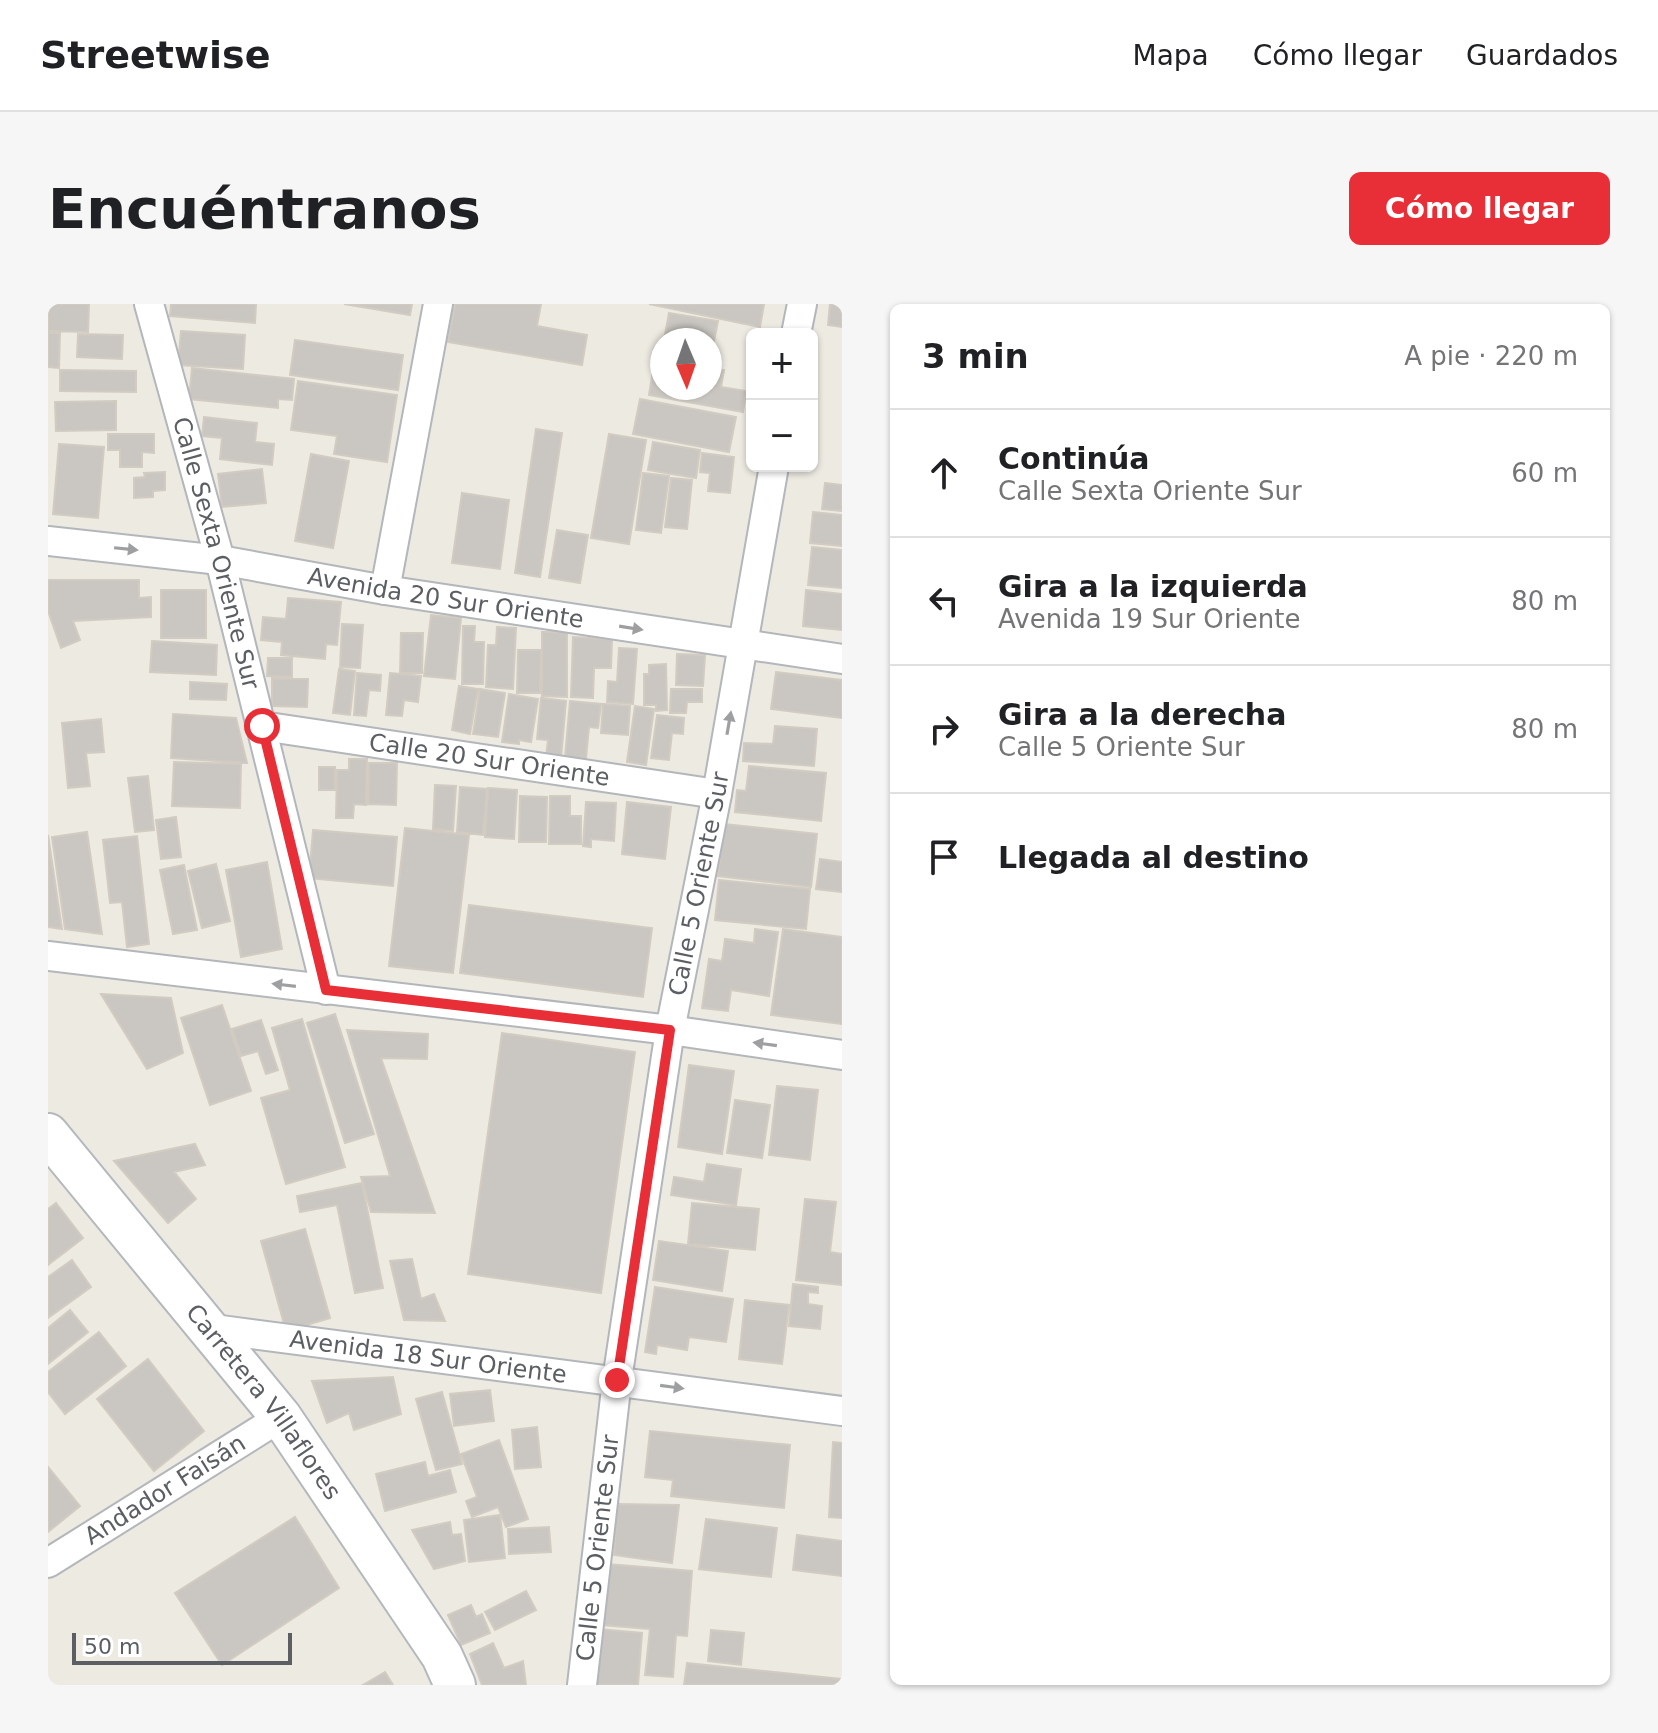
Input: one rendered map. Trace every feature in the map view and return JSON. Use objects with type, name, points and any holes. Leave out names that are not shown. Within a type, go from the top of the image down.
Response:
[{"type":"main road","name":"Carretera Villaflores","points":[[48,1134],[281,1417],[442,1656],[455,1685]]},
{"type":"street","points":[[385,590],[438,304]]},
{"type":"street","points":[[797,328],[802,304]]},
{"type":"street","name":"Calle Sexta Oriente Sur","points":[[151,307],[220,560],[326,990]]},
{"type":"street","name":"Calle 5 Oriente Sur","points":[[582,1685],[617,1380],[670,1030],[717,794],[773,472]]},
{"type":"street","name":"Avenida 20 Sur Oriente","points":[[48,541],[220,560],[385,590],[842,659]]},
{"type":"street","name":"Calle 20 Sur Oriente","points":[[262,726],[717,794]]},
{"type":"street","points":[[48,956],[670,1030],[842,1055]]},
{"type":"street","name":"Avenida 18 Sur Oriente","points":[[206,1328],[842,1411]]},
{"type":"street","name":"Andador Faisán","points":[[48,1563],[281,1417]]},
{"type":"building","points":[[48,304],[89,304],[88,332],[48,331]]},
{"type":"building","points":[[171,304],[256,304],[255,323],[170,316]]},
{"type":"building","points":[[344,304],[412,304],[410,315]]},
{"type":"building","points":[[455,304],[541,304],[537,326],[587,335],[582,365],[448,342]]},
{"type":"building","points":[[649,304],[764,304],[760,327]]},
{"type":"building","points":[[830,304],[842,304],[842,327],[828,325]]},
{"type":"building","points":[[669,313],[718,321],[717,328],[666,328]]},
{"type":"building","points":[[181,331],[245,335],[243,369],[178,365]]},
{"type":"building","points":[[48,333],[60,333],[59,368],[48,367]]},
{"type":"building","points":[[78,334],[123,335],[122,359],[77,357]]},
{"type":"building","points":[[295,340],[403,355],[398,390],[290,375]]},
{"type":"building","points":[[192,368],[294,379],[292,400],[278,399],[278,408],[189,399]]},
{"type":"building","points":[[60,370],[136,371],[136,392],[60,391]]},
{"type":"building","points":[[298,381],[397,395],[387,462],[334,454],[337,436],[291,430]]},
{"type":"building","points":[[722,387],[746,391],[743,412],[677,400],[722,400]]},
{"type":"building","points":[[640,399],[736,417],[729,452],[633,434]]},
{"type":"building","points":[[116,401],[116,430],[56,431],[55,402]]},
{"type":"building","points":[[204,417],[257,423],[255,442],[274,444],[272,465],[220,459],[222,438],[202,436]]},
{"type":"building","points":[[536,429],[562,433],[540,577],[515,573]]},
{"type":"building","points":[[108,434],[154,434],[154,453],[142,452],[142,467],[120,467],[120,450],[108,450]]},
{"type":"building","points":[[609,434],[646,440],[629,544],[591,538]]},
{"type":"building","points":[[653,442],[700,450],[696,478],[648,470]]},
{"type":"building","points":[[59,444],[104,447],[98,518],[53,514]]},
{"type":"building","points":[[702,453],[734,457],[730,493],[708,491],[710,473],[700,472]]},
{"type":"building","points":[[311,454],[349,461],[333,548],[295,541]]},
{"type":"building","points":[[262,469],[266,503],[222,507],[218,474]]},
{"type":"building","points":[[165,472],[165,490],[153,491],[153,497],[134,498],[134,478],[145,477],[144,473]]},
{"type":"building","points":[[643,473],[669,476],[661,533],[636,530]]},
{"type":"building","points":[[671,478],[692,480],[687,529],[665,527]]},
{"type":"building","points":[[825,483],[842,485],[842,511],[822,509]]},
{"type":"building","points":[[462,493],[509,500],[500,569],[452,563]]},
{"type":"building","points":[[813,512],[842,515],[842,546],[810,543]]},
{"type":"building","points":[[557,530],[588,535],[580,583],[549,578]]},
{"type":"building","points":[[812,547],[842,550],[842,588],[808,585]]},
{"type":"building","points":[[48,580],[139,580],[139,598],[151,597],[151,617],[73,621],[80,640],[61,648],[48,611]]},
{"type":"building","points":[[161,590],[206,590],[206,638],[161,638]]},
{"type":"building","points":[[806,590],[842,594],[842,630],[803,626]]},
{"type":"building","points":[[288,598],[341,602],[337,645],[326,644],[325,659],[281,655],[282,642],[261,640],[263,617],[286,619]]},
{"type":"building","points":[[431,615],[461,618],[455,679],[424,676]]},
{"type":"building","points":[[342,624],[363,625],[360,668],[340,667]]},
{"type":"building","points":[[463,626],[475,626],[474,642],[484,642],[483,684],[462,684]]},
{"type":"building","points":[[497,627],[516,628],[513,689],[486,687],[488,645],[496,645]]},
{"type":"building","points":[[542,632],[567,632],[567,697],[542,696]]},
{"type":"building","points":[[401,633],[423,633],[422,673],[400,673]]},
{"type":"building","points":[[573,637],[612,639],[611,668],[594,668],[593,698],[571,697]]},
{"type":"building","points":[[152,641],[217,645],[216,675],[150,672]]},
{"type":"building","points":[[619,648],[637,649],[633,704],[607,702],[608,681],[617,682]]},
{"type":"building","points":[[518,650],[541,650],[540,693],[517,693]]},
{"type":"building","points":[[677,654],[705,655],[703,686],[676,685]]},
{"type":"building","points":[[268,658],[292,658],[292,677],[267,676]]},
{"type":"building","points":[[666,664],[667,710],[656,711],[656,705],[644,705],[644,674],[649,674],[649,665]]},
{"type":"building","points":[[339,669],[355,671],[350,715],[333,713]]},
{"type":"building","points":[[776,672],[842,680],[842,718],[771,709]]},
{"type":"building","points":[[357,673],[381,675],[380,691],[369,690],[366,716],[354,715]]},
{"type":"building","points":[[390,673],[421,676],[418,702],[404,700],[402,716],[386,715]]},
{"type":"building","points":[[272,678],[308,679],[307,707],[272,706]]},
{"type":"building","points":[[190,682],[227,684],[226,700],[190,699]]},
{"type":"building","points":[[459,686],[478,689],[470,734],[452,730]]},
{"type":"building","points":[[480,689],[505,693],[498,737],[473,734]]},
{"type":"building","points":[[671,689],[702,689],[702,702],[687,702],[686,713],[670,713]]},
{"type":"building","points":[[509,694],[538,699],[531,742],[502,742]]},
{"type":"building","points":[[541,698],[566,701],[561,758],[546,757],[548,740],[537,739]]},
{"type":"building","points":[[570,701],[601,704],[598,728],[589,727],[586,759],[565,757]]},
{"type":"building","points":[[603,704],[630,706],[628,735],[601,733]]},
{"type":"building","points":[[635,706],[654,709],[646,765],[627,762]]},
{"type":"building","points":[[173,714],[236,718],[247,763],[171,758]]},
{"type":"building","points":[[657,715],[684,718],[683,734],[672,733],[669,760],[651,758]]},
{"type":"building","points":[[101,719],[104,752],[86,753],[90,786],[68,788],[62,723]]},
{"type":"building","points":[[775,726],[817,729],[814,766],[743,761],[744,743],[773,744]]},
{"type":"building","points":[[349,759],[367,759],[366,805],[354,804],[353,818],[336,818],[337,770],[349,770]]},
{"type":"building","points":[[174,762],[241,764],[240,808],[172,806]]},
{"type":"building","points":[[369,763],[397,763],[396,805],[368,804]]},
{"type":"building","points":[[749,766],[826,773],[821,821],[735,812],[737,790],[746,791]]},
{"type":"building","points":[[319,767],[335,767],[335,790],[319,790]]},
{"type":"building","points":[[148,776],[154,830],[135,832],[128,778]]},
{"type":"building","points":[[435,785],[456,786],[453,831],[433,829]]},
{"type":"building","points":[[460,787],[487,789],[483,835],[457,832]]},
{"type":"building","points":[[488,788],[517,790],[514,839],[485,837]]},
{"type":"building","points":[[520,796],[547,797],[546,842],[519,842]]},
{"type":"building","points":[[550,796],[570,796],[570,816],[581,816],[581,844],[549,844]]},
{"type":"building","points":[[586,802],[616,803],[614,841],[591,839],[591,847],[583,846]]},
{"type":"building","points":[[627,802],[671,807],[665,859],[622,854]]},
{"type":"building","points":[[176,817],[181,857],[161,859],[156,820]]},
{"type":"building","points":[[724,824],[817,834],[811,887],[718,876]]},
{"type":"building","points":[[405,828],[469,835],[453,973],[389,966]]},
{"type":"building","points":[[313,830],[397,837],[393,886],[309,878]]},
{"type":"building","points":[[87,832],[102,934],[65,929],[52,837]]},
{"type":"building","points":[[48,835],[62,929],[48,927]]},
{"type":"building","points":[[137,836],[149,944],[127,947],[122,902],[110,903],[103,840]]},
{"type":"building","points":[[820,859],[842,862],[842,892],[816,889]]},
{"type":"building","points":[[267,862],[282,949],[241,957],[226,870]]},
{"type":"building","points":[[216,864],[230,921],[202,928],[188,871]]},
{"type":"building","points":[[184,865],[197,930],[173,934],[160,870]]},
{"type":"building","points":[[719,880],[810,889],[806,929],[715,920]]},
{"type":"building","points":[[469,905],[652,928],[643,997],[460,973]]},
{"type":"building","points":[[755,929],[778,932],[769,996],[731,990],[728,1011],[702,1008],[709,959],[722,961],[725,939],[754,943]]},
{"type":"building","points":[[783,929],[842,937],[842,1024],[771,1015]]},
{"type":"building","points":[[101,994],[171,998],[183,1053],[147,1069]]},
{"type":"building","points":[[222,1005],[251,1091],[210,1105],[181,1018]]},
{"type":"building","points":[[335,1014],[374,1134],[345,1143],[307,1023]]},
{"type":"building","points":[[302,1019],[345,1167],[286,1184],[261,1098],[290,1090],[272,1028]]},
{"type":"building","points":[[261,1020],[278,1070],[266,1074],[258,1051],[241,1056],[232,1029]]},
{"type":"building","points":[[347,1030],[428,1034],[427,1059],[381,1058],[435,1213],[371,1212],[361,1177],[390,1176]]},
{"type":"building","points":[[502,1033],[635,1052],[601,1293],[468,1274]]},
{"type":"building","points":[[689,1065],[734,1071],[722,1154],[678,1147]]},
{"type":"building","points":[[777,1086],[818,1090],[810,1160],[769,1155]]},
{"type":"building","points":[[735,1100],[770,1105],[762,1158],[727,1153]]},
{"type":"building","points":[[195,1144],[205,1165],[174,1172],[196,1199],[168,1223],[114,1161]]},
{"type":"building","points":[[707,1164],[741,1169],[736,1205],[671,1195],[674,1177],[704,1182]]},
{"type":"building","points":[[362,1183],[383,1288],[355,1293],[337,1205],[300,1212],[297,1196]]},
{"type":"building","points":[[805,1199],[836,1202],[830,1252],[842,1254],[842,1285],[796,1280]]},
{"type":"building","points":[[56,1203],[83,1238],[48,1265],[48,1209]]},
{"type":"building","points":[[692,1203],[759,1209],[755,1250],[688,1244]]},
{"type":"building","points":[[305,1229],[330,1318],[286,1331],[261,1241]]},
{"type":"building","points":[[659,1241],[728,1251],[722,1291],[653,1280]]},
{"type":"building","points":[[412,1259],[421,1299],[434,1294],[445,1321],[404,1320],[390,1261]]},
{"type":"building","points":[[72,1260],[91,1287],[48,1318],[48,1277]]},
{"type":"building","points":[[793,1284],[818,1287],[818,1293],[808,1292],[808,1304],[822,1306],[820,1329],[789,1326]]},
{"type":"building","points":[[655,1287],[733,1299],[726,1342],[689,1337],[687,1350],[657,1345],[656,1354],[645,1352]]},
{"type":"building","points":[[745,1300],[789,1305],[782,1364],[739,1359]]},
{"type":"building","points":[[70,1310],[88,1332],[48,1364],[48,1328]]},
{"type":"building","points":[[99,1332],[126,1366],[65,1414],[48,1392],[48,1372]]},
{"type":"building","points":[[148,1359],[204,1431],[154,1471],[97,1399]]},
{"type":"building","points":[[393,1377],[401,1414],[354,1430],[349,1413],[327,1423],[312,1381]]},
{"type":"building","points":[[490,1390],[494,1421],[454,1426],[450,1394]]},
{"type":"building","points":[[442,1392],[462,1464],[436,1470],[416,1399]]},
{"type":"building","points":[[537,1427],[541,1467],[515,1469],[512,1430]]},
{"type":"building","points":[[650,1431],[790,1445],[784,1508],[671,1496],[673,1480],[645,1477]]},
{"type":"building","points":[[499,1440],[528,1519],[506,1527],[498,1507],[472,1517],[466,1501],[477,1497],[461,1454]]},
{"type":"building","points":[[833,1442],[842,1443],[842,1518],[829,1517]]},
{"type":"building","points":[[425,1462],[428,1476],[450,1470],[456,1492],[385,1511],[376,1474]]},
{"type":"building","points":[[48,1467],[80,1506],[48,1532]]},
{"type":"building","points":[[617,1504],[679,1505],[672,1563],[614,1555]]},
{"type":"building","points":[[500,1515],[505,1558],[469,1562],[464,1520]]},
{"type":"building","points":[[295,1517],[339,1588],[222,1665],[175,1593]]},
{"type":"building","points":[[706,1519],[777,1528],[771,1577],[699,1569]]},
{"type":"building","points":[[450,1522],[452,1535],[461,1534],[465,1561],[434,1569],[412,1530]]},
{"type":"building","points":[[549,1527],[551,1552],[509,1554],[508,1529]]},
{"type":"building","points":[[797,1535],[842,1541],[842,1576],[793,1570]]},
{"type":"building","points":[[607,1564],[692,1571],[687,1636],[676,1635],[673,1677],[645,1675],[650,1629],[602,1625]]},
{"type":"building","points":[[526,1591],[536,1610],[495,1630],[485,1612]]},
{"type":"building","points":[[471,1605],[476,1617],[482,1614],[490,1633],[461,1645],[448,1615]]},
{"type":"building","points":[[598,1629],[642,1633],[638,1685],[594,1685]]},
{"type":"building","points":[[711,1630],[744,1633],[741,1665],[708,1661]]},
{"type":"building","points":[[493,1643],[504,1668],[523,1661],[526,1685],[482,1685],[470,1654]]},
{"type":"building","points":[[687,1663],[842,1679],[842,1685],[684,1685]]},
{"type":"building","points":[[385,1672],[393,1685],[363,1685]]},
{"type":"route","points":[[262,726],[326,990],[670,1030],[617,1380]]}]
